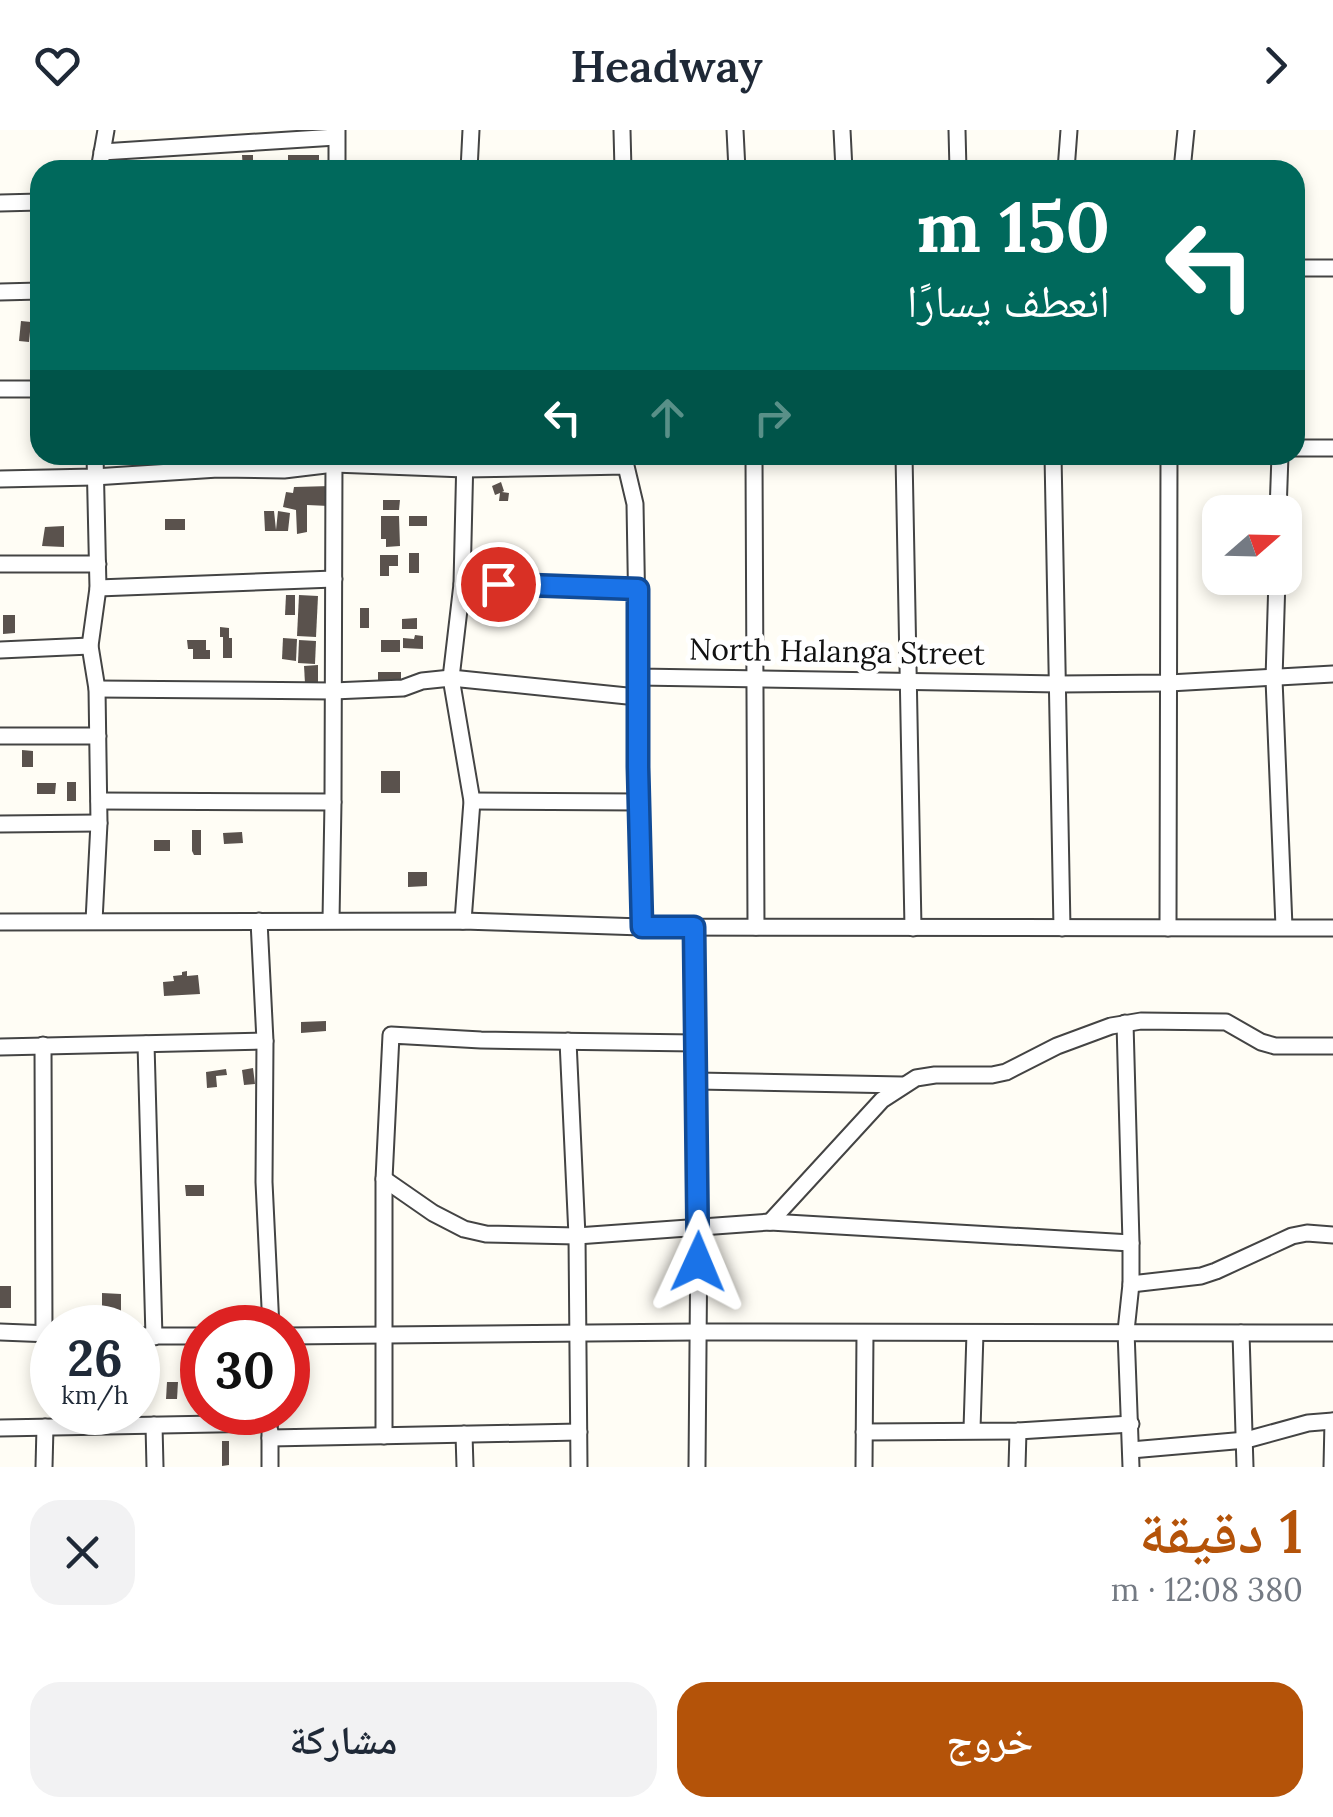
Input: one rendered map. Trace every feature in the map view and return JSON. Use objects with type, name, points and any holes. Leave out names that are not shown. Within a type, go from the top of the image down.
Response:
[{"type":"street","points":[[101,160],[106,130]]},
{"type":"street","points":[[470,160],[471,130]]},
{"type":"street","points":[[622,130],[623,160]]},
{"type":"street","points":[[734,130],[736,160]]},
{"type":"street","points":[[842,130],[844,160]]},
{"type":"street","points":[[957,130],[958,160]]},
{"type":"street","points":[[1066,160],[1068,130]]},
{"type":"street","points":[[1183,160],[1186,130]]},
{"type":"street","points":[[102,152],[336,134],[337,160]]},
{"type":"street","points":[[0,203],[30,202]]},
{"type":"street","points":[[1305,268],[1333,268]]},
{"type":"street","points":[[0,292],[30,291]]},
{"type":"street","points":[[0,389],[30,389]]},
{"type":"street","points":[[1305,448],[1333,448]]},
{"type":"street","points":[[94,465],[98,588],[90,646],[97,689],[99,802],[94,922]]},
{"type":"street","points":[[0,479],[218,469],[284,470],[307,465]]},
{"type":"street","points":[[331,920],[334,465]]},
{"type":"street","points":[[463,920],[472,802],[451,678],[462,584],[465,465]]},
{"type":"street","points":[[627,465],[635,504],[638,589],[642,927]]},
{"type":"street","points":[[754,465],[756,927]]},
{"type":"street","points":[[904,465],[912,928]]},
{"type":"street","points":[[1054,465],[1062,928]]},
{"type":"street","points":[[1168,928],[1169,465]]},
{"type":"street","points":[[1279,495],[1280,465]]},
{"type":"street","points":[[0,564],[98,564]]},
{"type":"street","points":[[98,588],[334,579]]},
{"type":"street","points":[[462,584],[638,589]]},
{"type":"street","points":[[1276,595],[1274,679],[1284,928]]},
{"type":"street","points":[[0,650],[90,646]]},
{"type":"street","name":"North Halanga Street","points":[[638,677],[1059,684],[1169,683],[1333,674]]},
{"type":"street","points":[[97,689],[333,691],[403,688],[422,680],[451,678],[637,696]]},
{"type":"street","points":[[0,736],[98,736]]},
{"type":"street","points":[[99,802],[334,802]]},
{"type":"street","points":[[472,802],[638,802]]},
{"type":"street","points":[[0,824],[99,823]]},
{"type":"street","points":[[0,922],[463,920],[642,927],[1333,928]]},
{"type":"street","points":[[259,921],[270,1305]]},
{"type":"street","points":[[694,927],[699,1228],[696,1467]]},
{"type":"street","points":[[770,1222],[874,1108],[916,1078],[1006,1072],[1057,1046],[1125,1023],[1226,1022],[1260,1042],[1275,1046],[1333,1046]]},
{"type":"street","points":[[1125,1023],[1131,1243],[1126,1332],[1131,1467]]},
{"type":"street","points":[[384,1436],[384,1178],[391,1036],[696,1043]]},
{"type":"street","points":[[0,1047],[265,1041]]},
{"type":"street","points":[[568,1041],[577,1236],[579,1467]]},
{"type":"street","points":[[146,1044],[146,1305]]},
{"type":"street","points":[[43,1045],[47,1305]]},
{"type":"street","points":[[696,1081],[902,1085]]},
{"type":"street","points":[[384,1178],[433,1213],[464,1229],[486,1234],[577,1236],[770,1222],[1131,1243]]},
{"type":"street","points":[[1130,1284],[1201,1276],[1292,1236],[1333,1235]]},
{"type":"street","points":[[0,1332],[30,1333]]},
{"type":"street","points":[[864,1467],[865,1333]]},
{"type":"street","points":[[1241,1333],[1245,1467]]},
{"type":"street","points":[[310,1336],[1333,1333]]},
{"type":"street","points":[[972,1429],[975,1334]]},
{"type":"street","points":[[1131,1450],[1246,1440],[1333,1421],[1332,1467]]},
{"type":"street","points":[[864,1432],[1131,1424]]},
{"type":"street","points":[[0,1428],[30,1427]]},
{"type":"street","points":[[310,1428],[384,1436],[579,1432]]},
{"type":"street","points":[[1017,1467],[1018,1430]]},
{"type":"street","points":[[464,1434],[465,1467]]},
{"type":"street","points":[[44,1467],[45,1435]]},
{"type":"street","points":[[154,1435],[154,1467]]},
{"type":"street","points":[[270,1435],[270,1467]]},
{"type":"building","points":[[288,155],[319,155],[319,160],[288,160]]},
{"type":"building","points":[[21,321],[30,322],[29,342],[19,341]]},
{"type":"building","points":[[501,482],[502,492],[509,493],[508,501],[499,501],[500,493],[495,495],[492,486]]},
{"type":"building","points":[[331,486],[329,506],[307,505],[307,532],[297,534],[296,510],[283,507],[286,492],[293,493],[294,487]]},
{"type":"building","points":[[383,500],[400,500],[399,510],[383,510]]},
{"type":"building","points":[[264,511],[274,511],[276,530],[278,511],[290,513],[288,531],[265,531]]},
{"type":"building","points":[[381,516],[399,516],[400,546],[386,547],[386,539],[381,539]]},
{"type":"building","points":[[409,516],[427,516],[427,526],[409,526]]},
{"type":"building","points":[[165,519],[185,519],[185,530],[165,530]]},
{"type":"building","points":[[64,526],[64,547],[42,546],[45,527]]},
{"type":"building","points":[[409,553],[419,553],[419,573],[409,573]]},
{"type":"building","points":[[380,555],[398,555],[398,566],[389,566],[389,576],[380,576]]},
{"type":"building","points":[[286,595],[295,595],[295,615],[285,615]]},
{"type":"building","points":[[299,595],[318,596],[316,637],[297,636]]},
{"type":"building","points":[[360,608],[369,608],[369,628],[360,628]]},
{"type":"building","points":[[3,615],[15,615],[15,633],[3,634]]},
{"type":"building","points":[[417,618],[417,629],[402,629],[402,619]]},
{"type":"building","points":[[220,627],[229,628],[232,658],[223,658]]},
{"type":"building","points":[[415,635],[423,636],[423,649],[403,648],[403,638],[414,639]]},
{"type":"building","points":[[283,638],[297,639],[296,661],[282,659]]},
{"type":"building","points":[[187,640],[206,640],[210,659],[193,659],[193,649],[188,649]]},
{"type":"building","points":[[299,640],[316,641],[315,664],[298,663]]},
{"type":"building","points":[[381,640],[400,640],[400,652],[381,652]]},
{"type":"building","points":[[318,665],[318,682],[305,683],[304,666]]},
{"type":"building","points":[[378,672],[401,672],[401,683],[378,683]]},
{"type":"building","points":[[22,750],[33,751],[33,767],[22,767]]},
{"type":"building","points":[[381,771],[400,771],[400,793],[381,793]]},
{"type":"building","points":[[67,782],[76,782],[76,801],[67,801]]},
{"type":"building","points":[[37,783],[56,783],[55,794],[37,794]]},
{"type":"building","points":[[192,830],[201,830],[201,855],[192,851]]},
{"type":"building","points":[[242,832],[243,843],[224,844],[223,833]]},
{"type":"building","points":[[154,840],[170,840],[170,851],[154,851]]},
{"type":"building","points":[[408,872],[427,872],[427,886],[408,887]]},
{"type":"building","points":[[187,971],[187,976],[198,975],[200,994],[164,996],[163,982],[174,981],[173,976]]},
{"type":"building","points":[[326,1021],[326,1031],[301,1033],[301,1022]]},
{"type":"building","points":[[253,1068],[255,1084],[244,1085],[242,1070]]},
{"type":"building","points":[[226,1069],[227,1075],[216,1076],[217,1087],[207,1088],[206,1072]]},
{"type":"building","points":[[185,1185],[204,1185],[204,1196],[186,1196]]},
{"type":"building","points":[[0,1286],[11,1286],[11,1308],[0,1308]]},
{"type":"building","points":[[102,1293],[121,1294],[121,1305],[102,1305]]},
{"type":"building","points":[[167,1382],[178,1382],[177,1399],[166,1399]]},
{"type":"building","points":[[222,1441],[229,1441],[229,1465],[222,1466]]},
{"type":"route","points":[[498,584],[638,589],[642,927],[694,927],[698,1262]]}]
